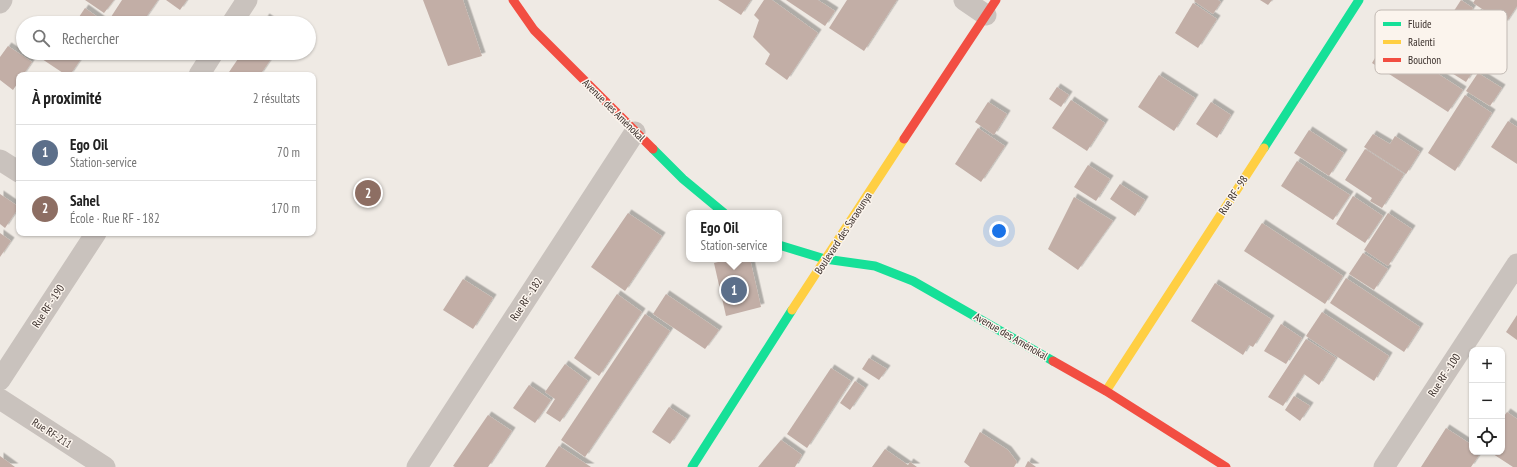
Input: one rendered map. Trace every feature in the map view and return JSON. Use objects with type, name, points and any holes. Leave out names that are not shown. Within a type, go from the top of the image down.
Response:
[{"type":"main road","name":"Avenue des Aménokal","points":[[512,0],[534,30],[635,132],[683,179],[720,210]]},
{"type":"main road","name":"Rue RF - 98","points":[[1106,390],[1359,0]]},
{"type":"main road","name":"Boulevard des Saraounya","points":[[692,467],[825,259],[991,8]]},
{"type":"main road","name":"Avenue des Aménokal","points":[[782,246],[825,259],[875,266],[914,281],[1106,390],[1226,467]]},
{"type":"street","points":[[237,16],[247,0]]},
{"type":"street","points":[[964,0],[991,8]]},
{"type":"street","points":[[201,72],[209,60]]},
{"type":"street","name":"Rue RF - 182","points":[[417,467],[635,132]]},
{"type":"street","points":[[0,160],[16,170]]},
{"type":"street","name":"Rue RF - 190","points":[[0,380],[94,236]]},
{"type":"street","name":"Rue RF - 100","points":[[1384,467],[1517,264]]},
{"type":"street","name":"Rue RF-211","points":[[0,400],[104,467]]},
{"type":"building","points":[[85,0],[114,0],[104,13]]},
{"type":"building","points":[[122,0],[158,0],[147,16],[112,16]]},
{"type":"building","points":[[166,0],[187,0],[180,10]]},
{"type":"building","points":[[423,0],[463,0],[482,56],[448,66]]},
{"type":"building","points":[[718,0],[751,0],[741,15]]},
{"type":"building","points":[[764,0],[772,0],[818,33],[787,80],[765,64],[770,54],[753,37],[759,20],[754,15]]},
{"type":"building","points":[[786,0],[818,0],[835,11],[825,26]]},
{"type":"building","points":[[847,0],[897,0],[864,51],[829,28]]},
{"type":"building","points":[[1218,0],[1221,2],[1213,14],[1194,1]]},
{"type":"building","points":[[1260,0],[1272,0],[1268,5]]},
{"type":"building","points":[[1461,0],[1473,8],[1472,10],[1455,10]]},
{"type":"building","points":[[1475,0],[1517,0],[1517,6],[1507,21],[1507,10],[1484,10],[1473,3]]},
{"type":"building","points":[[1193,3],[1217,19],[1198,48],[1175,33]]},
{"type":"building","points":[[85,8],[96,16],[80,16]]},
{"type":"building","points":[[8,46],[16,51],[16,60],[29,60],[32,62],[25,72],[16,72],[16,86],[13,90],[0,80],[0,57]]},
{"type":"building","points":[[1375,58],[1375,65],[1372,63]]},
{"type":"building","points":[[44,60],[80,60],[72,72],[62,72]]},
{"type":"building","points":[[237,60],[270,60],[262,72],[229,72]]},
{"type":"building","points":[[1389,74],[1438,74],[1463,90],[1448,112]]},
{"type":"building","points":[[1453,74],[1471,74],[1466,82]]},
{"type":"building","points":[[1477,74],[1502,88],[1490,106],[1466,91]]},
{"type":"building","points":[[1159,75],[1195,98],[1174,131],[1138,107]]},
{"type":"building","points":[[1057,87],[1069,95],[1061,107],[1049,99]]},
{"type":"building","points":[[1465,95],[1492,113],[1455,171],[1428,153]]},
{"type":"building","points":[[1071,100],[1105,123],[1087,151],[1052,128]]},
{"type":"building","points":[[988,102],[1007,114],[994,135],[975,122]]},
{"type":"building","points":[[1211,102],[1231,115],[1217,138],[1196,124]]},
{"type":"building","points":[[1508,121],[1517,127],[1517,164],[1491,147]]},
{"type":"building","points":[[978,128],[1005,146],[981,182],[955,164]]},
{"type":"building","points":[[1309,130],[1344,153],[1329,176],[1294,153]]},
{"type":"building","points":[[1373,134],[1390,144],[1395,136],[1420,152],[1406,174],[1364,147]]},
{"type":"building","points":[[1365,149],[1404,174],[1382,208],[1370,201],[1372,198],[1345,180]]},
{"type":"building","points":[[1297,161],[1350,195],[1333,220],[1281,186]]},
{"type":"building","points":[[1088,165],[1110,179],[1096,201],[1074,187]]},
{"type":"building","points":[[1120,184],[1145,200],[1135,216],[1110,199]]},
{"type":"building","points":[[0,194],[16,205],[16,212],[5,228],[0,224]]},
{"type":"building","points":[[1353,196],[1383,216],[1365,243],[1336,224]]},
{"type":"building","points":[[1074,197],[1113,221],[1078,270],[1048,249]]},
{"type":"building","points":[[628,213],[662,236],[625,291],[591,267]]},
{"type":"building","points":[[1388,213],[1412,229],[1388,266],[1364,250]]},
{"type":"building","points":[[1262,223],[1343,276],[1325,304],[1244,251]]},
{"type":"building","points":[[0,233],[11,241],[0,257]]},
{"type":"building","points":[[1363,253],[1388,269],[1374,290],[1349,274]]},
{"type":"building","points":[[751,262],[761,307],[726,316],[714,263]]},
{"type":"building","points":[[1346,278],[1420,327],[1404,352],[1330,303]]},
{"type":"building","points":[[463,279],[493,298],[473,329],[443,310]]},
{"type":"building","points":[[1215,283],[1271,319],[1253,347],[1249,345],[1243,355],[1191,321]]},
{"type":"building","points":[[617,294],[642,312],[599,376],[574,358]]},
{"type":"building","points":[[666,294],[719,330],[705,349],[653,314]]},
{"type":"building","points":[[1322,312],[1389,356],[1374,381],[1306,336]]},
{"type":"building","points":[[645,314],[670,331],[585,457],[561,440]]},
{"type":"building","points":[[1517,315],[1517,340],[1506,332]]},
{"type":"building","points":[[1281,324],[1302,338],[1286,364],[1264,351]]},
{"type":"building","points":[[1306,339],[1336,358],[1319,385],[1304,374],[1283,406],[1268,397]]},
{"type":"building","points":[[869,358],[887,369],[879,380],[862,369]]},
{"type":"building","points":[[565,364],[588,381],[560,422],[546,413],[555,399],[545,392]]},
{"type":"building","points":[[831,368],[851,381],[807,448],[787,434]]},
{"type":"building","points":[[855,381],[865,388],[850,410],[840,403]]},
{"type":"building","points":[[529,385],[551,400],[535,423],[513,408]]},
{"type":"building","points":[[1294,396],[1310,406],[1300,421],[1285,410]]},
{"type":"building","points":[[669,407],[687,419],[670,444],[652,432]]},
{"type":"building","points":[[1507,412],[1517,419],[1517,467],[1513,467],[1495,455],[1505,455],[1505,415]]},
{"type":"building","points":[[488,415],[512,431],[488,467],[453,466]]},
{"type":"building","points":[[1446,428],[1469,443],[1469,455],[1479,455],[1471,467],[1421,467]]},
{"type":"building","points":[[980,432],[1008,450],[1017,462],[1014,467],[970,467],[964,462]]},
{"type":"building","points":[[781,440],[802,455],[795,467],[758,467]]},
{"type":"building","points":[[559,446],[591,467],[545,467]]},
{"type":"building","points":[[885,449],[908,465],[910,462],[917,467],[872,467]]},
{"type":"building","points":[[0,456],[15,467],[0,467]]},
{"type":"building","points":[[1028,461],[1036,467],[1025,467]]},
{"type":"traffic: fast","points":[[1264,148],[1359,0]]},
{"type":"traffic: fast","points":[[653,149],[683,179],[720,210]]},
{"type":"traffic: fast","points":[[782,246],[825,259],[875,266],[913,281],[1053,361]]},
{"type":"traffic: fast","points":[[692,467],[792,310]]},
{"type":"traffic: slow","points":[[792,310],[904,139]]},
{"type":"traffic: slow","points":[[1106,391],[1264,148]]},
{"type":"traffic: jam","points":[[513,0],[534,30],[653,149]]},
{"type":"traffic: jam","points":[[904,139],[996,0]]},
{"type":"traffic: jam","points":[[1053,361],[1106,391],[1226,467]]},
{"type":"place","name":"Sahel","points":[[368,193]]},
{"type":"place","name":"Ego Oil","points":[[734,290]]}]
